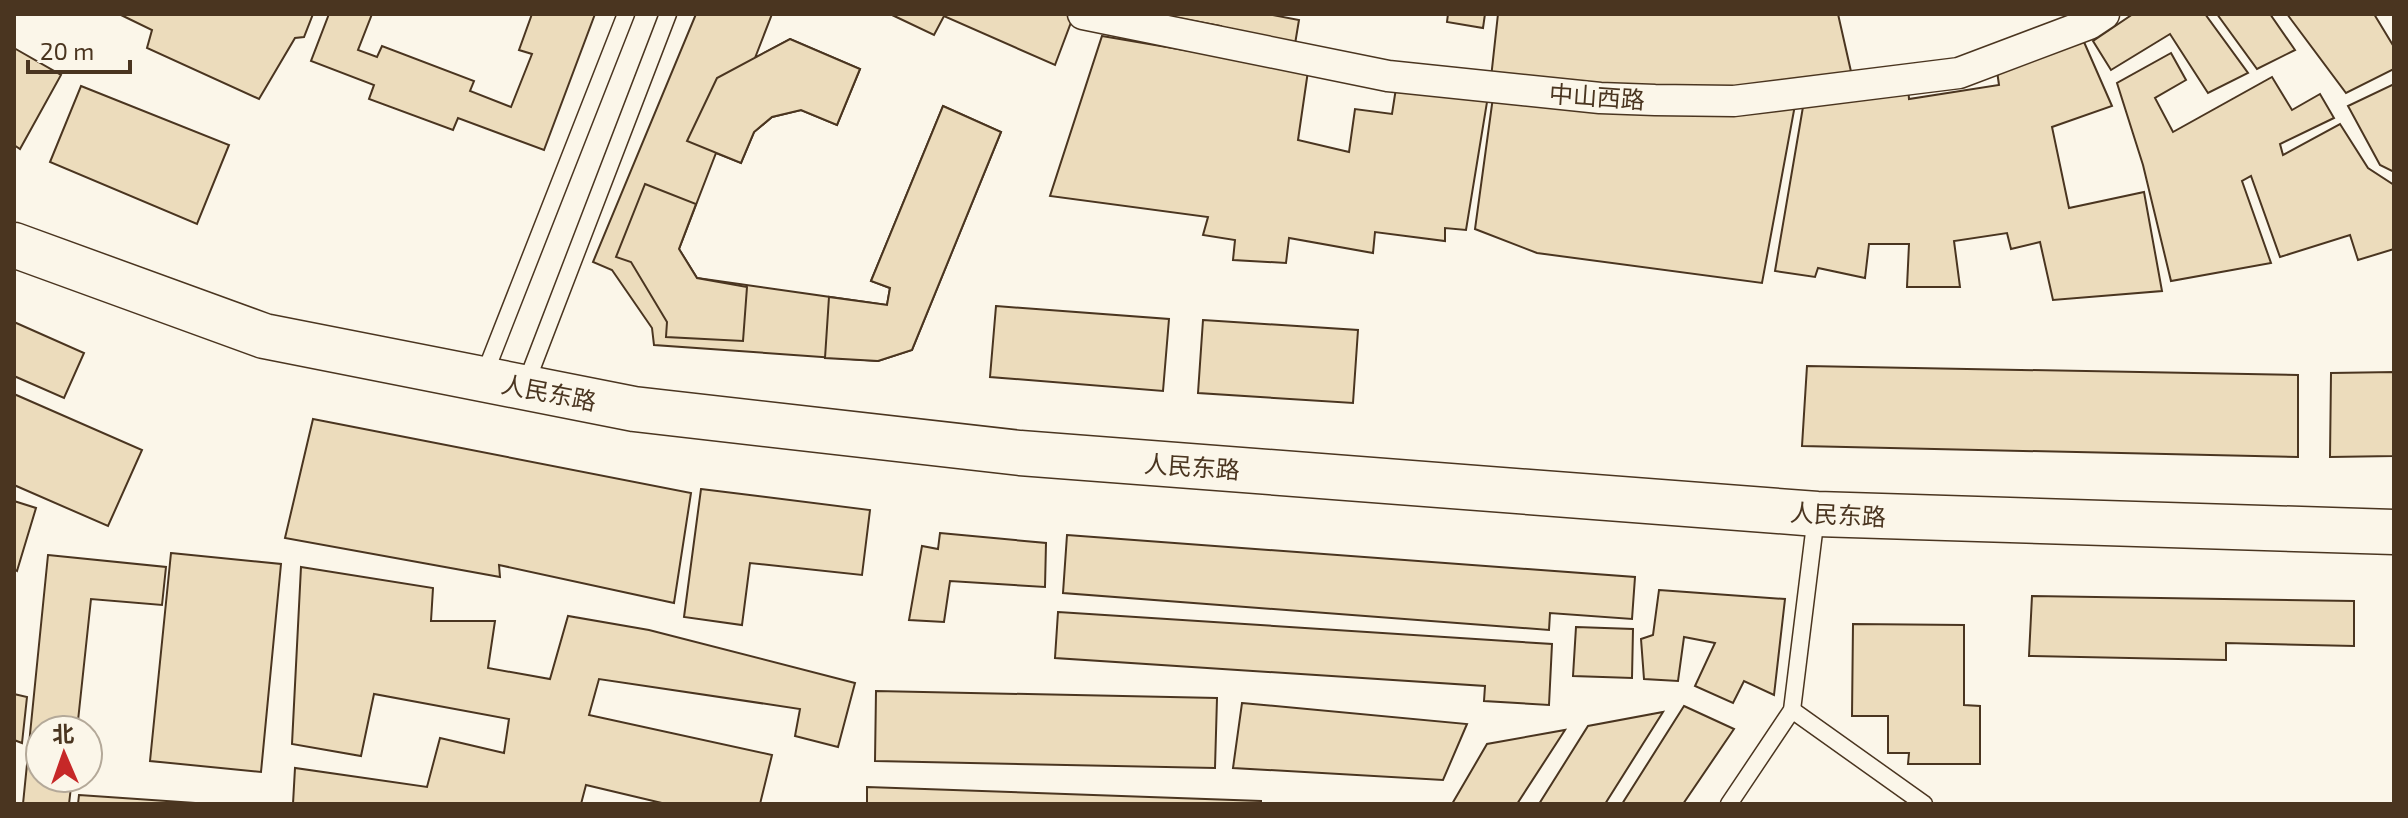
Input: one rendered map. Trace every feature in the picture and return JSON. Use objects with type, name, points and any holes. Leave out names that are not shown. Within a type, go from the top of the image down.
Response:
[{"type":"main road","name":"人民东路","points":[[14,245],[264,336],[634,409],[1020,453],[1817,514],[2394,532]]},
{"type":"street","name":"中山西路","points":[[1083,14],[1388,76],[1600,98],[1734,101],[1959,73],[2089,24],[2104,14]]},
{"type":"lane","points":[[503,383],[626,14]]},
{"type":"lane","points":[[503,383],[668,14]]},
{"type":"lane","points":[[1729,804],[1792,710],[1817,514]]},
{"type":"lane","points":[[1792,710],[1924,804]]},
{"type":"building","points":[[119,14],[313,14],[304,37],[295,38],[259,99],[147,48],[152,30]]},
{"type":"building","points":[[329,14],[372,14],[358,50],[377,57],[382,46],[474,81],[470,91],[511,107],[532,54],[519,50],[532,14],[595,14],[544,150],[458,118],[453,130],[369,99],[374,85],[311,61]]},
{"type":"building","points":[[696,14],[772,14],[755,58],[790,39],[860,69],[837,125],[801,110],[772,117],[754,132],[741,163],[716,153],[679,249],[697,278],[887,305],[890,288],[871,281],[943,106],[1001,132],[912,350],[878,361],[654,345],[652,328],[612,270],[593,262]]},
{"type":"building","points":[[890,14],[1065,14],[1073,17],[1055,65],[944,16],[934,35]]},
{"type":"building","points":[[1156,14],[1267,14],[1299,20],[1294,50],[1220,35],[1221,26]]},
{"type":"building","points":[[1448,14],[1485,14],[1483,28],[1447,22]]},
{"type":"building","points":[[1498,14],[1838,14],[1852,76],[1745,88],[1676,90],[1491,78]]},
{"type":"building","points":[[2133,14],[2205,14],[2248,73],[2208,93],[2170,34],[2111,70],[2093,41]]},
{"type":"building","points":[[2217,14],[2270,14],[2295,50],[2257,69]]},
{"type":"building","points":[[2287,14],[2374,14],[2394,47],[2394,69],[2346,93]]},
{"type":"building","points":[[1102,36],[1308,71],[1298,140],[1349,152],[1355,109],[1392,114],[1396,88],[1488,96],[1466,230],[1445,228],[1445,241],[1375,232],[1373,253],[1289,238],[1286,263],[1233,260],[1235,240],[1203,235],[1208,217],[1050,196]]},
{"type":"building","points":[[790,39],[860,69],[837,125],[801,110],[772,117],[754,132],[741,163],[687,141],[717,78]]},
{"type":"building","points":[[2084,42],[2112,106],[2052,127],[2069,208],[2144,192],[2162,291],[2053,300],[2040,242],[2011,249],[2007,233],[1954,241],[1960,287],[1907,287],[1909,244],[1869,244],[1865,278],[1818,268],[1815,277],[1775,271],[1804,101],[1908,87],[1909,99],[1999,85],[1997,71]]},
{"type":"building","points":[[14,48],[61,75],[20,149],[14,145]]},
{"type":"building","points":[[2171,53],[2186,80],[2155,98],[2173,132],[2272,77],[2292,110],[2320,94],[2334,118],[2280,144],[2283,155],[2340,124],[2368,168],[2394,185],[2394,249],[2358,260],[2350,235],[2280,257],[2251,176],[2242,181],[2271,263],[2171,281],[2143,165],[2117,83]]},
{"type":"building","points":[[2394,84],[2394,172],[2380,165],[2348,106]]},
{"type":"building","points":[[81,86],[229,145],[197,224],[50,162]]},
{"type":"building","points":[[1493,97],[1795,105],[1762,283],[1537,253],[1475,229]]},
{"type":"building","points":[[943,106],[1001,132],[912,350],[878,361],[825,358],[829,297],[887,305],[890,288],[871,281]]},
{"type":"building","points":[[645,184],[696,204],[679,249],[697,278],[747,287],[743,341],[666,337],[667,322],[631,262],[616,257]]},
{"type":"building","points":[[996,306],[1169,319],[1163,391],[990,377]]},
{"type":"building","points":[[1203,320],[1358,330],[1353,403],[1198,393]]},
{"type":"building","points":[[14,322],[84,353],[64,398],[14,376]]},
{"type":"building","points":[[1807,366],[2298,375],[2298,457],[1802,446]]},
{"type":"building","points":[[2394,372],[2394,456],[2330,457],[2331,373]]},
{"type":"building","points":[[14,394],[142,450],[108,526],[14,485]]},
{"type":"building","points":[[313,419],[691,493],[674,603],[499,565],[500,577],[285,538]]},
{"type":"building","points":[[701,489],[870,510],[862,575],[750,563],[742,625],[684,617]]},
{"type":"building","points":[[14,501],[36,508],[17,571],[14,569]]},
{"type":"building","points":[[940,533],[1046,543],[1045,587],[950,581],[944,622],[909,620],[922,546],[938,549]]},
{"type":"building","points":[[1067,535],[1635,577],[1632,619],[1550,613],[1549,630],[1063,593]]},
{"type":"building","points":[[171,553],[281,564],[261,772],[150,761]]},
{"type":"building","points":[[48,555],[166,567],[162,605],[91,599],[79,714],[32,714]]},
{"type":"building","points":[[301,567],[433,588],[431,621],[495,621],[488,668],[550,679],[568,616],[649,630],[855,683],[838,747],[795,736],[800,709],[599,679],[589,715],[772,755],[760,804],[666,804],[586,785],[581,804],[293,804],[295,768],[427,787],[440,738],[504,753],[509,719],[374,694],[361,756],[292,744]]},
{"type":"building","points":[[1659,590],[1785,599],[1774,695],[1744,681],[1733,703],[1695,686],[1715,643],[1684,637],[1678,681],[1644,679],[1641,639],[1653,635]]},
{"type":"building","points":[[2032,596],[2354,601],[2354,646],[2226,643],[2226,660],[2029,656]]},
{"type":"building","points":[[1058,612],[1552,644],[1549,705],[1484,701],[1485,686],[1055,658]]},
{"type":"building","points":[[1853,624],[1964,625],[1964,705],[1980,706],[1980,764],[1908,764],[1909,753],[1888,753],[1888,716],[1852,716]]},
{"type":"building","points":[[1576,627],[1633,629],[1632,678],[1573,676]]},
{"type":"building","points":[[876,691],[1217,698],[1215,768],[875,761]]},
{"type":"building","points":[[14,694],[27,697],[22,743],[14,740]]},
{"type":"building","points":[[1242,703],[1467,724],[1443,780],[1233,768]]},
{"type":"building","points":[[1684,706],[1734,729],[1683,804],[1622,804]]},
{"type":"building","points":[[1663,712],[1605,804],[1539,804],[1588,726]]},
{"type":"building","points":[[1565,730],[1517,804],[1452,804],[1487,744]]},
{"type":"building","points":[[867,787],[1261,801],[1261,804],[867,804]]},
{"type":"building","points":[[24,794],[70,794],[69,804],[23,804]]},
{"type":"building","points":[[79,795],[210,804],[78,804]]}]
